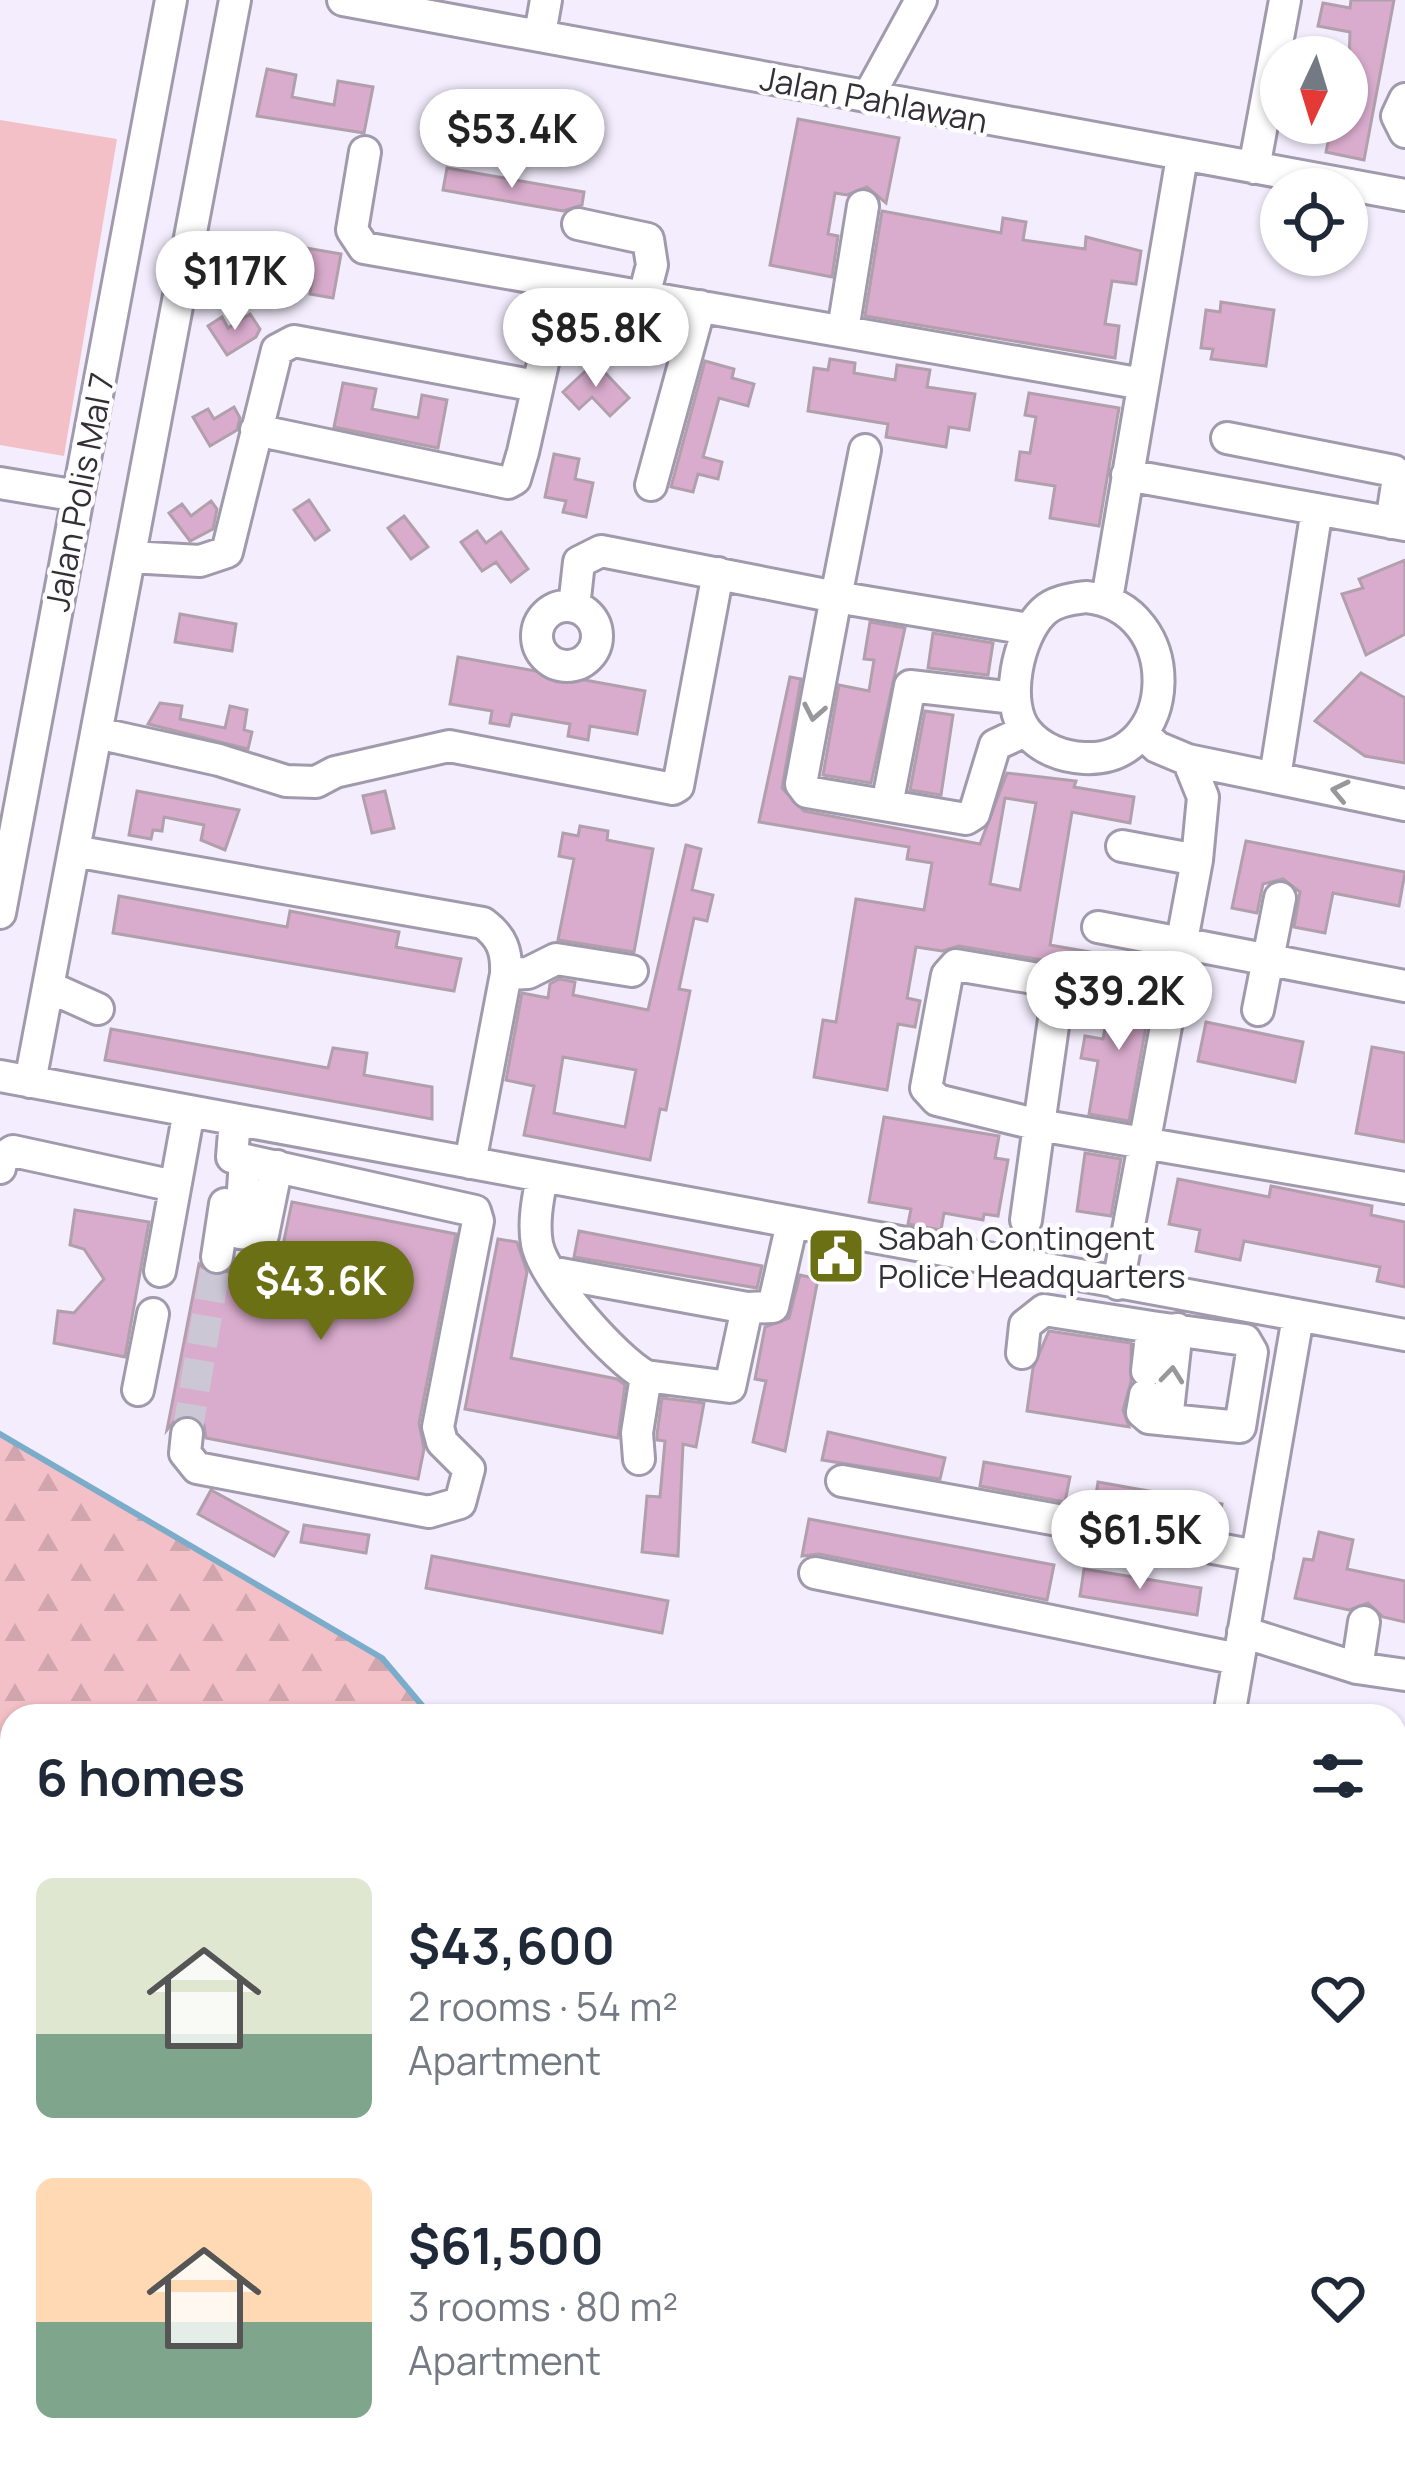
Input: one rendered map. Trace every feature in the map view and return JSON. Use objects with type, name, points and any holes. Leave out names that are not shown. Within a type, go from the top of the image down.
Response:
[{"type":"street","name":"Jalan Polis Mal 7","points":[[0,913],[171,0]]},
{"type":"street","points":[[235,0],[49,987],[15,1079],[1405,1336]]},
{"type":"street","name":"Jalan Pahlawan","points":[[343,0],[1405,195]]},
{"type":"street","points":[[540,34],[546,0]]},
{"type":"street","points":[[868,98],[921,0]]},
{"type":"street","points":[[1254,168],[1285,0]]},
{"type":"street","points":[[1405,99],[1397,123],[1405,132]]},
{"type":"street","points":[[365,152],[352,230],[359,246],[1143,384]]},
{"type":"street","points":[[1107,599],[1182,157]]},
{"type":"street","points":[[843,330],[863,206]]},
{"type":"street","points":[[578,224],[648,238],[652,265],[644,296]]},
{"type":"street","points":[[256,430],[508,483],[515,479],[523,452],[561,283]]},
{"type":"street","points":[[651,485],[700,306]]},
{"type":"street","points":[[130,557],[200,561],[227,553],[282,335],[536,386]]},
{"type":"street","points":[[1127,475],[1398,524],[1394,471],[1227,438]]},
{"type":"street","points":[[866,450],[801,788],[971,817],[987,756],[995,745],[1025,731]]},
{"type":"street","points":[[0,483],[78,496]]},
{"type":"street","points":[[1275,777],[1317,509]]},
{"type":"street","points":[[574,607],[579,562],[595,551],[1029,629]]},
{"type":"street","points":[[97,733],[219,760],[286,781],[316,782],[334,772],[449,746],[673,789],[718,573]]},
{"type":"street","points":[[1107,599],[1135,614],[1150,633],[1158,659],[1151,714],[1123,755],[1070,758],[1025,731],[1015,698],[1029,629],[1046,608],[1065,600],[1107,599]]},
{"type":"street","points":[[887,805],[910,686],[1015,698]]},
{"type":"street","points":[[1142,733],[1156,747],[1188,760],[1405,805]]},
{"type":"street","points":[[1118,1284],[1197,860],[1203,797],[1188,760]]},
{"type":"street","points":[[1122,846],[1197,860]]},
{"type":"street","points":[[74,851],[483,922],[505,949],[506,974],[470,1163]]},
{"type":"street","points":[[1258,1010],[1280,898]]},
{"type":"street","points":[[1097,927],[1405,986]]},
{"type":"street","points":[[506,974],[528,973],[556,959],[632,971]]},
{"type":"street","points":[[1026,1220],[1039,1125],[1057,998],[1045,980],[956,965],[946,975],[926,1068],[929,1095],[1039,1125],[1405,1188]]},
{"type":"street","points":[[49,987],[98,1010]]},
{"type":"street","points":[[160,1270],[189,1111]]},
{"type":"street","points":[[235,1120],[239,1233],[259,1237],[266,1229],[278,1166]]},
{"type":"street","points":[[0,1168],[2,1157],[13,1151],[174,1186]]},
{"type":"street","points":[[187,1434],[184,1453],[197,1468],[429,1512],[451,1509],[465,1496],[469,1469],[442,1442],[438,1427],[478,1221],[475,1211],[238,1158]]},
{"type":"street","points":[[217,1257],[238,1158]]},
{"type":"street","points":[[542,1177],[537,1247],[550,1272],[619,1356],[646,1376],[730,1387],[747,1308]]},
{"type":"street","points":[[550,1272],[747,1308],[772,1307],[792,1223]]},
{"type":"street","points":[[1022,1353],[1025,1325],[1044,1310],[1245,1340],[1252,1352],[1240,1426],[1145,1416],[1146,1383],[1164,1328]]},
{"type":"street","points":[[138,1390],[153,1314]]},
{"type":"street","points":[[1231,1704],[1298,1317]]},
{"type":"street","points":[[1164,1328],[1168,1420]]},
{"type":"street","points":[[640,1459],[637,1433],[646,1376]]},
{"type":"street","points":[[1248,1388],[1285,1400]]},
{"type":"street","points":[[842,1481],[1257,1556]]},
{"type":"street","points":[[814,1573],[1405,1676]]},
{"type":"street","points":[[1357,1668],[1364,1622]]},
{"type":"green space","points":[[0,120],[117,139],[64,456],[0,445]]},
{"type":"green space","points":[[0,1434],[382,1658],[421,1704],[0,1704]]},
{"type":"building","points":[[1351,0],[1394,0],[1368,139],[1368,36],[1318,26],[1323,3],[1350,8]]},
{"type":"building","points":[[267,69],[296,75],[292,97],[334,105],[338,81],[373,87],[364,133],[257,116]]},
{"type":"building","points":[[798,119],[899,138],[886,203],[867,187],[847,195],[835,193],[828,234],[838,236],[832,277],[770,265]]},
{"type":"building","points":[[1328,144],[1367,144],[1364,160],[1326,152]]},
{"type":"building","points":[[447,168],[584,192],[582,205],[563,211],[443,190]]},
{"type":"building","points":[[882,211],[1001,233],[1003,218],[1026,222],[1023,240],[1085,249],[1086,237],[1141,251],[1136,284],[1112,281],[1105,324],[1119,326],[1115,358],[865,316]]},
{"type":"building","points":[[243,237],[341,254],[333,298],[310,294],[314,270],[263,261],[259,281],[236,277]]},
{"type":"building","points":[[1221,302],[1274,310],[1266,366],[1211,359],[1213,349],[1201,348],[1206,310],[1220,312]]},
{"type":"building","points":[[250,314],[260,329],[256,337],[227,355],[208,326],[222,317],[228,328]]},
{"type":"building","points":[[830,359],[855,363],[854,373],[895,380],[897,365],[930,370],[927,387],[975,394],[969,430],[949,427],[946,447],[886,437],[888,424],[808,411],[814,368],[828,370]]},
{"type":"building","points":[[705,361],[734,369],[732,378],[754,384],[748,406],[719,398],[703,457],[722,462],[718,479],[698,474],[693,492],[671,487]]},
{"type":"building","points":[[595,362],[629,398],[610,416],[592,397],[579,409],[563,392]]},
{"type":"building","points":[[343,383],[376,389],[372,409],[418,418],[422,395],[447,400],[438,448],[334,427]]},
{"type":"building","points":[[1029,393],[1119,408],[1099,526],[1050,518],[1055,486],[1016,480],[1020,452],[1030,453],[1036,417],[1025,415]]},
{"type":"building","points":[[234,407],[240,418],[237,430],[210,446],[193,417],[208,409],[214,419]]},
{"type":"building","points":[[554,454],[579,459],[575,479],[593,483],[586,517],[563,512],[566,501],[545,497]]},
{"type":"building","points":[[309,500],[329,530],[315,540],[294,510]]},
{"type":"building","points":[[211,501],[217,509],[213,529],[190,541],[169,513],[182,504],[191,516]]},
{"type":"building","points":[[404,516],[428,547],[411,559],[388,528]]},
{"type":"building","points":[[477,531],[486,543],[501,532],[528,569],[511,582],[496,562],[482,571],[461,542]]},
{"type":"building","points":[[1405,560],[1405,634],[1366,655],[1342,594],[1363,588],[1359,579]]},
{"type":"building","points":[[180,614],[236,624],[232,651],[175,642]]},
{"type":"building","points":[[870,622],[905,628],[871,783],[823,775],[839,685],[869,691],[874,660],[864,659]]},
{"type":"building","points":[[933,633],[993,643],[988,675],[928,668]]},
{"type":"building","points":[[458,657],[645,691],[637,734],[590,726],[588,740],[568,736],[570,724],[512,714],[509,726],[490,723],[492,711],[450,704]]},
{"type":"building","points":[[1361,673],[1405,698],[1405,763],[1365,756],[1315,721]]},
{"type":"building","points":[[790,677],[801,679],[782,788],[804,811],[980,844],[1007,773],[1076,781],[1074,787],[1134,797],[1130,823],[1072,812],[1050,945],[1090,952],[1086,976],[1063,972],[1048,961],[959,946],[942,951],[916,947],[907,998],[920,1001],[915,1027],[898,1024],[887,1090],[814,1077],[823,1020],[836,1022],[856,899],[924,910],[932,863],[907,859],[909,847],[759,822]],"holes":[[[1005,798],[1036,803],[1020,890],[990,884]]]},
{"type":"building","points":[[160,703],[182,706],[180,719],[225,728],[230,706],[247,710],[244,730],[252,732],[248,749],[148,724]]},
{"type":"building","points":[[925,711],[953,715],[941,795],[910,790]]},
{"type":"building","points":[[137,791],[239,810],[225,850],[201,840],[204,825],[164,817],[162,831],[153,830],[151,839],[129,835]]},
{"type":"building","points":[[385,791],[394,828],[372,833],[363,796]]},
{"type":"building","points":[[580,826],[608,831],[607,840],[653,849],[634,952],[558,940],[574,859],[559,856],[563,833],[578,836]]},
{"type":"building","points":[[1246,841],[1405,872],[1399,906],[1333,893],[1325,933],[1294,927],[1300,892],[1283,879],[1263,884],[1257,913],[1232,908]]},
{"type":"building","points":[[686,845],[701,849],[692,890],[713,895],[707,921],[694,918],[679,989],[690,991],[666,1110],[660,1109],[650,1160],[524,1135],[534,1086],[506,1080],[522,993],[548,998],[550,984],[559,979],[575,982],[573,995],[648,1010]],"holes":[[[563,1057],[636,1070],[625,1127],[554,1113]]]},
{"type":"building","points":[[119,896],[287,927],[290,911],[399,932],[396,947],[461,959],[454,991],[113,933]]},
{"type":"building","points":[[1113,986],[1152,993],[1129,1121],[1089,1114],[1098,1061],[1081,1058],[1085,1036],[1103,1039]]},
{"type":"building","points":[[1206,1022],[1303,1042],[1295,1082],[1198,1061]]},
{"type":"building","points":[[111,1029],[328,1068],[333,1048],[367,1053],[364,1075],[432,1087],[432,1119],[105,1060]]},
{"type":"building","points":[[1372,1047],[1405,1053],[1405,1142],[1356,1133]]},
{"type":"building","points":[[884,1117],[999,1136],[995,1158],[1008,1160],[998,1216],[984,1214],[983,1220],[944,1213],[941,1230],[908,1224],[911,1209],[869,1202]]},
{"type":"building","points":[[1085,1153],[1121,1159],[1111,1216],[1077,1211]]},
{"type":"building","points":[[1178,1179],[1269,1197],[1271,1186],[1372,1206],[1371,1215],[1405,1222],[1405,1287],[1377,1281],[1380,1267],[1244,1241],[1240,1260],[1196,1251],[1200,1230],[1169,1224]]},
{"type":"building","points":[[292,1202],[456,1234],[419,1423],[424,1449],[418,1479],[206,1438],[204,1425],[190,1415],[178,1417],[167,1430],[199,1264],[215,1276],[231,1270],[236,1261],[278,1269]]},
{"type":"building","points":[[75,1210],[149,1222],[125,1357],[54,1343],[58,1311],[74,1313],[104,1279],[84,1249],[70,1245]]},
{"type":"building","points":[[579,1231],[762,1266],[757,1288],[574,1257]]},
{"type":"building","points":[[498,1239],[517,1242],[527,1272],[511,1358],[617,1379],[625,1385],[618,1438],[465,1409]]},
{"type":"building","points":[[800,1275],[818,1279],[785,1451],[753,1442],[766,1381],[755,1379],[765,1327],[789,1318]]},
{"type":"building","points":[[1049,1331],[1131,1343],[1131,1382],[1123,1410],[1129,1427],[1027,1411],[1033,1368]]},
{"type":"building","points":[[662,1398],[704,1403],[696,1447],[683,1444],[678,1556],[642,1552],[647,1496],[660,1497],[665,1441],[657,1440],[657,1434]]},
{"type":"building","points":[[828,1432],[945,1458],[940,1479],[822,1460]]},
{"type":"building","points":[[984,1462],[1070,1477],[1065,1502],[980,1486]]},
{"type":"building","points":[[1098,1482],[1222,1504],[1218,1529],[1094,1507]]},
{"type":"building","points":[[211,1490],[288,1532],[274,1556],[198,1514]]},
{"type":"building","points":[[809,1519],[1054,1565],[1047,1600],[819,1554],[802,1556]]},
{"type":"building","points":[[304,1525],[369,1535],[366,1553],[301,1542]]},
{"type":"building","points":[[1319,1532],[1353,1540],[1347,1569],[1405,1581],[1405,1622],[1383,1617],[1368,1603],[1349,1610],[1295,1598],[1304,1559],[1313,1560]]},
{"type":"building","points":[[432,1556],[668,1601],[662,1633],[426,1588]]},
{"type":"building","points":[[1084,1569],[1201,1588],[1197,1615],[1080,1596]]},
{"type":"waterway","points":[[0,1434],[382,1658],[421,1704]]},
{"type":"tunnel","points":[[187,1434],[217,1257]]},
{"type":"place","name":"Sabah Contingent Police Headquarters","points":[[836,1256]]}]
